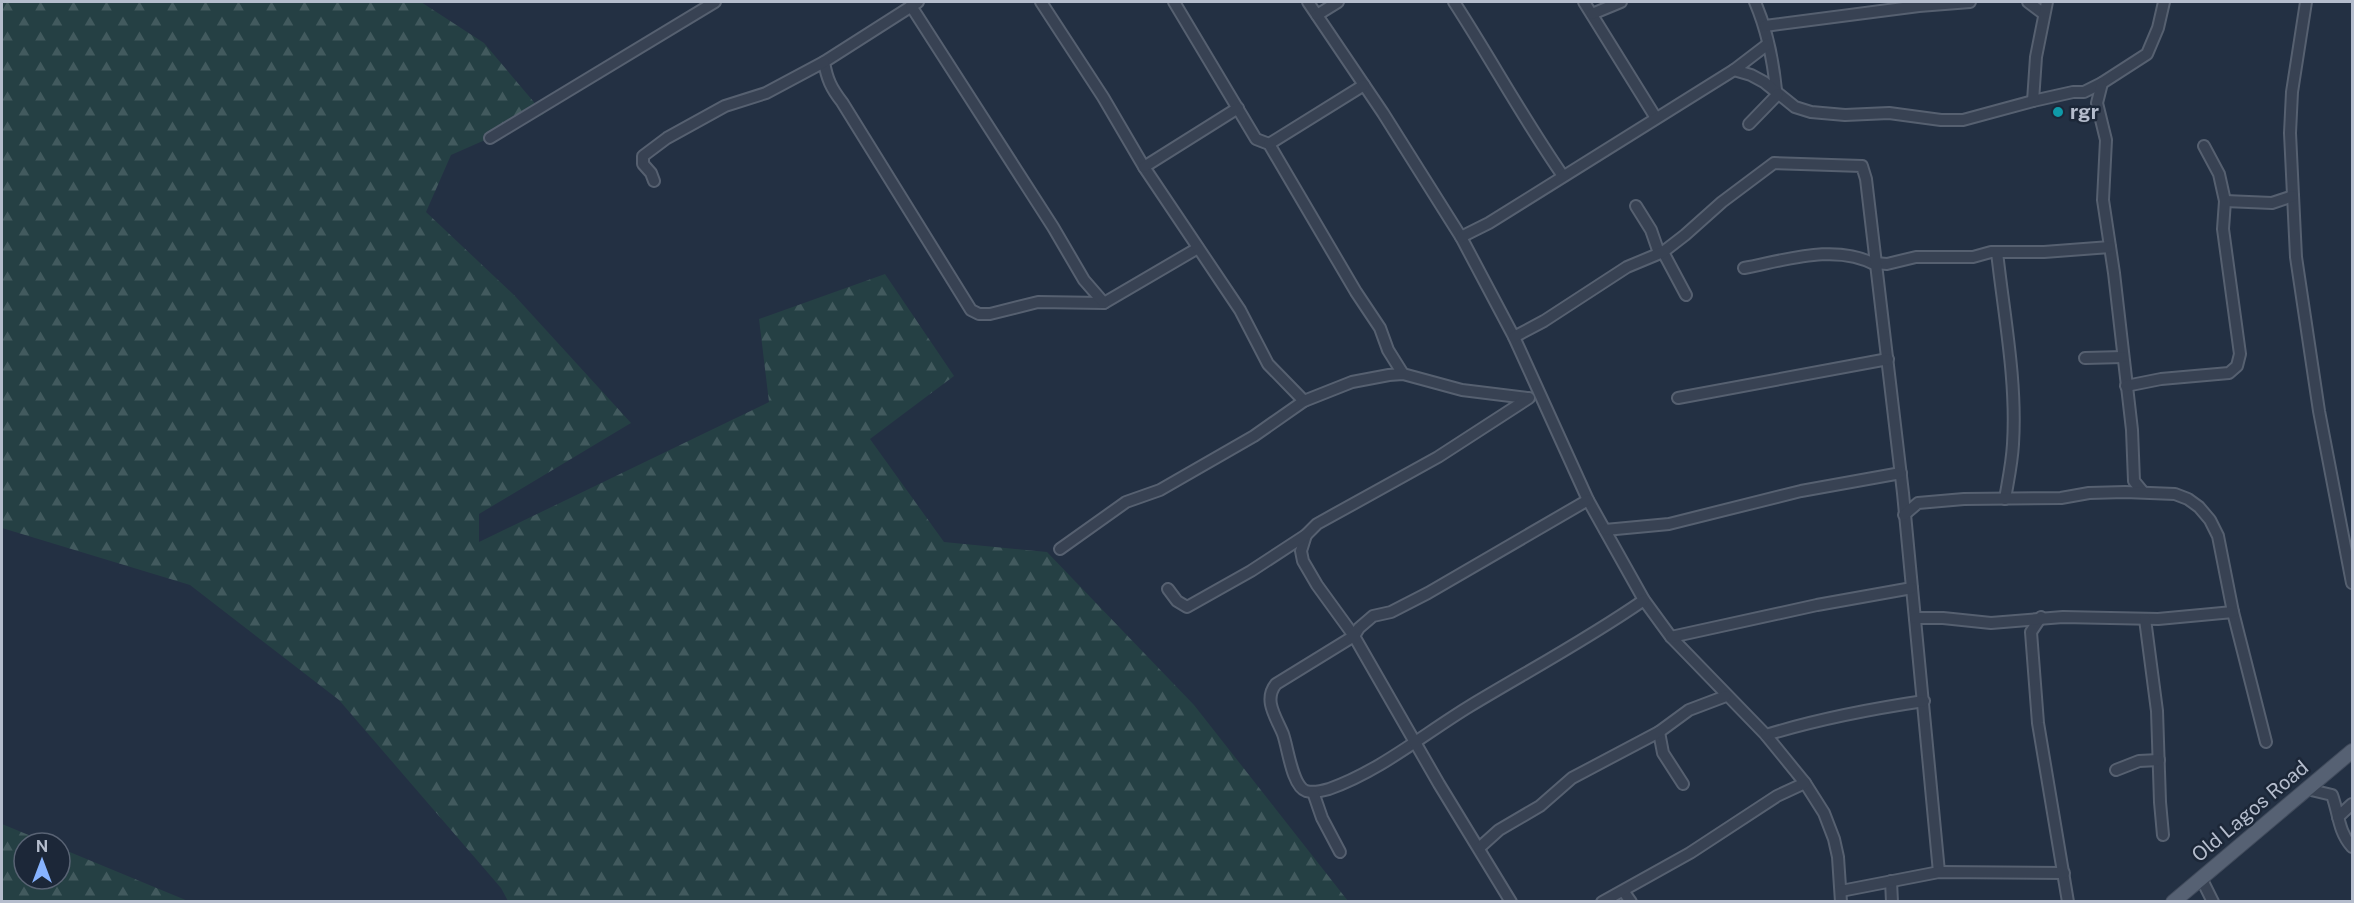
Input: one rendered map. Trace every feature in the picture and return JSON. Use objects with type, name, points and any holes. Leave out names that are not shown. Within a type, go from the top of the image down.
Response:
[{"type":"main road","name":"Old Lagos Road","points":[[2173,902],[2352,751]]},
{"type":"street","points":[[490,138],[715,2]]},
{"type":"street","points":[[1041,2],[1103,97],[1144,167],[1240,310],[1268,364],[1304,401]]},
{"type":"street","points":[[1174,2],[1256,139],[1269,144],[1356,292],[1380,328],[1388,350],[1403,374]]},
{"type":"street","points":[[1308,2],[1461,237],[1514,337],[1588,500],[1644,600],[1671,637],[1766,735],[1805,783],[1824,813],[1834,839],[1841,896],[1891,881],[1939,872],[2064,873]]},
{"type":"street","points":[[1317,15],[1338,2]]},
{"type":"street","points":[[1454,2],[1533,133],[1563,176]]},
{"type":"street","points":[[1584,2],[1656,118]]},
{"type":"street","points":[[1592,14],[1621,2]]},
{"type":"street","points":[[1749,124],[1777,92],[1774,65],[1765,26],[1755,2]]},
{"type":"street","points":[[1765,26],[1919,6],[1970,2]]},
{"type":"street","points":[[2028,2],[2044,14]]},
{"type":"street","points":[[2033,101],[2036,57],[2047,2]]},
{"type":"street","points":[[1734,70],[1751,75],[1795,107],[1811,112],[1845,115],[1889,113],[1941,120],[1963,120],[2033,101],[2073,92],[2084,92],[2102,83],[2147,54],[2158,28],[2164,2]]},
{"type":"street","points":[[2306,2],[2292,92],[2290,133],[2296,257],[2319,411],[2352,584]]},
{"type":"street","points":[[654,181],[651,173],[643,164],[643,156],[651,150],[725,106],[766,93],[825,62],[914,4],[1053,227],[1083,280],[1104,303]]},
{"type":"street","points":[[1461,237],[1489,223],[1734,70],[1768,44]]},
{"type":"street","points":[[825,62],[829,85],[842,102],[971,310],[979,314],[990,314],[1038,302],[1104,303],[1198,248]]},
{"type":"street","points":[[2102,83],[2097,103],[2106,140],[2103,200],[2132,430],[2134,482],[2144,492]]},
{"type":"street","points":[[1269,144],[1364,85]]},
{"type":"street","points":[[2084,92],[2097,103]]},
{"type":"street","points":[[1144,167],[1238,108]]},
{"type":"street","points":[[2126,386],[2229,373],[2237,366],[2241,354],[2223,229],[2225,201],[2219,174],[2204,146]]},
{"type":"street","points":[[1514,337],[1628,267],[1661,252],[1685,235],[1722,202],[1774,164],[1862,166],[1879,267],[1924,701],[1939,872]]},
{"type":"street","points":[[2225,201],[2272,203],[2293,196]]},
{"type":"street","points":[[2272,203],[2293,214]]},
{"type":"street","points":[[1636,206],[1686,294]]},
{"type":"street","points":[[1744,268],[1799,257],[1844,254],[1863,258],[1879,267],[1910,258],[1953,259],[1997,252],[2044,252],[2110,247]]},
{"type":"street","points":[[1997,252],[2009,340],[2012,401],[2013,444],[2005,499]]},
{"type":"street","points":[[2085,358],[2123,357]]},
{"type":"street","points":[[1678,398],[1888,359]]},
{"type":"street","points":[[1060,549],[1126,502],[1160,490],[1254,436],[1304,401],[1352,382],[1403,374],[1462,390],[1527,398]]},
{"type":"street","points":[[1168,589],[1177,601],[1187,607],[1251,571],[1306,535],[1317,524],[1334,517],[1356,502],[1455,447],[1527,398],[1540,393]]},
{"type":"street","points":[[1605,530],[1669,524],[1801,491],[1900,473]]},
{"type":"street","points":[[2125,492],[2134,482]]},
{"type":"street","points":[[1903,493],[1918,503],[2061,498],[2090,493],[2125,492],[2175,495],[2188,499],[2199,507],[2210,520],[2218,536],[2233,612],[2266,742]]},
{"type":"street","points":[[1588,500],[1428,593],[1390,612],[1373,616],[1359,628],[1354,636],[1276,684],[1269,699],[1286,743],[1297,783],[1302,789],[1313,792],[1329,789],[1346,781],[1416,742],[1468,707],[1605,628],[1644,600]]},
{"type":"street","points":[[1904,515],[1918,503]]},
{"type":"street","points":[[1306,535],[1301,551],[1303,561],[1317,585],[1354,636],[1439,784],[1511,902]]},
{"type":"street","points":[[1671,637],[1817,605],[1912,588]]},
{"type":"street","points":[[1915,618],[1943,618],[1991,623],[2018,622],[2041,617],[2145,619],[2233,612]]},
{"type":"street","points":[[2041,617],[2031,632],[2038,723],[2068,902]]},
{"type":"street","points":[[2145,619],[2157,711],[2163,835]]},
{"type":"street","points":[[2018,622],[2031,632]]},
{"type":"street","points":[[1479,848],[1499,830],[1540,806],[1572,778],[1659,732],[1689,710],[1726,696]]},
{"type":"street","points":[[1766,735],[1802,724],[1924,701]]},
{"type":"street","points":[[1659,732],[1663,753],[1683,784]]},
{"type":"street","points":[[2116,770],[2139,761],[2159,760]]},
{"type":"street","points":[[1602,902],[1615,893],[1624,892],[1651,873],[1717,837],[1758,807],[1805,783]]},
{"type":"street","points":[[2307,789],[2332,795],[2344,837],[2352,847]]},
{"type":"street","points":[[1313,792],[1322,818],[1340,852]]},
{"type":"street","points":[[2338,817],[2352,804]]},
{"type":"street","points":[[2201,878],[2213,902]]},
{"type":"street","points":[[1891,881],[1892,902]]},
{"type":"street","points":[[1624,892],[1631,902]]},
{"type":"green space","points":[[2,2],[421,2],[484,43],[544,114],[451,155],[426,212],[514,295],[631,423],[479,514],[479,542],[769,402],[759,319],[885,274],[954,376],[870,439],[944,542],[1047,552],[1194,705],[1348,901],[508,901],[501,888],[339,700],[190,585],[2,528]]},
{"type":"green space","points":[[2,824],[19,831],[12,831],[12,891],[72,891],[72,853],[188,901],[2,901]]},
{"type":"place","name":"rgr","points":[[2058,112]]}]
